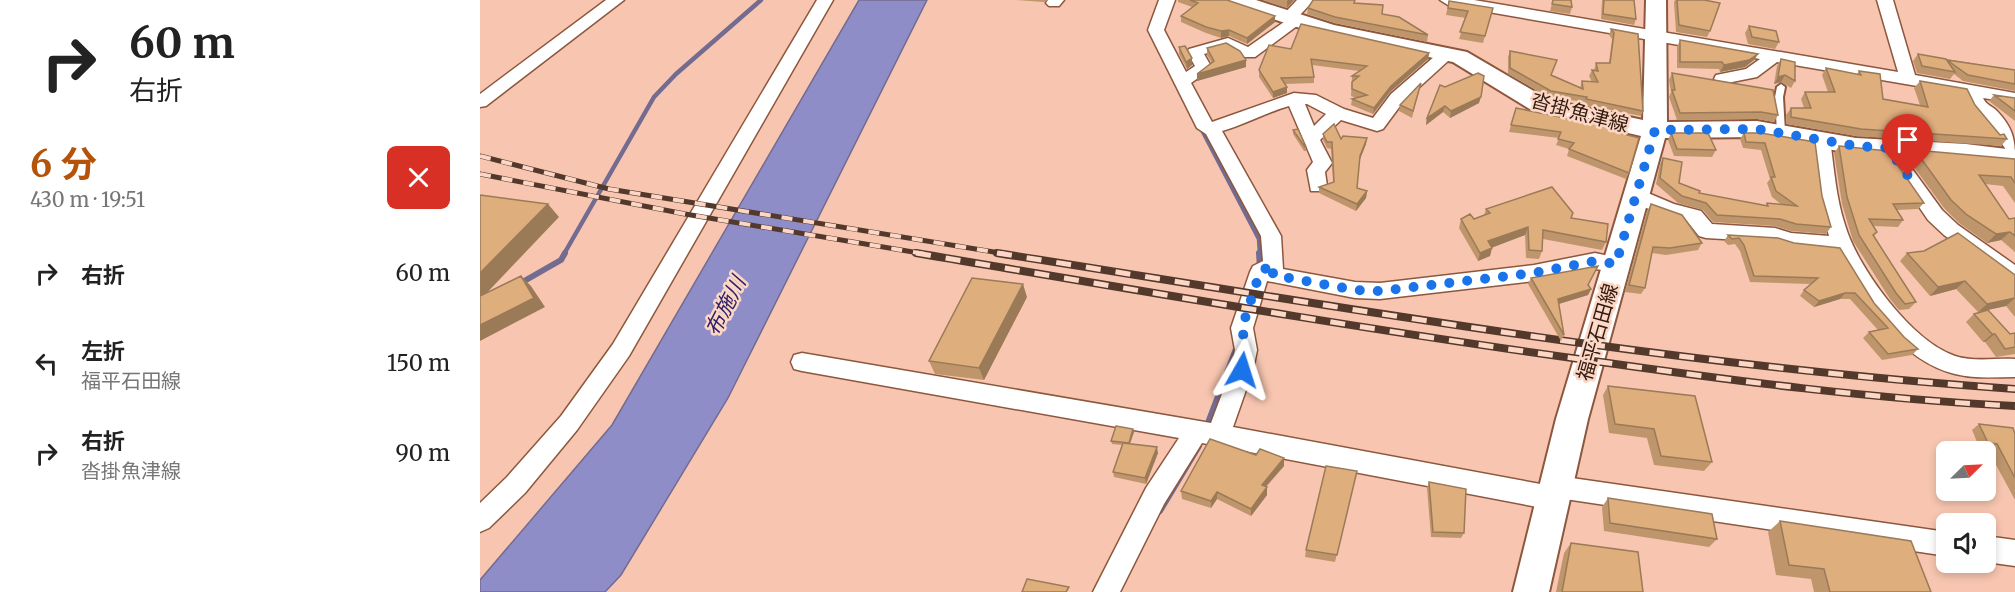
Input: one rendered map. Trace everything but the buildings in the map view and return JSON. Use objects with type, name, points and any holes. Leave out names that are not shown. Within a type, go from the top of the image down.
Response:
[{"type":"main road","name":"沓掛魚津線","points":[[1235,0],[1297,13],[1372,40],[1444,53],[1473,63],[1520,95],[1541,106],[1655,130],[1757,129],[1888,148],[1966,152],[2015,158]]},
{"type":"main road","name":"福平石田線","points":[[1531,592],[1572,419],[1655,130],[1656,0]]},
{"type":"street","points":[[480,102],[616,0]]},
{"type":"street","points":[[480,520],[516,485],[569,423],[621,350],[825,0]]},
{"type":"street","points":[[1167,0],[1156,30],[1206,128],[1246,118],[1254,111],[1294,98],[1310,99],[1338,114],[1377,125],[1397,98],[1442,58],[1444,53]]},
{"type":"street","points":[[1448,0],[2015,98]]},
{"type":"street","points":[[1886,0],[1908,80]]},
{"type":"street","points":[[1182,81],[1204,68],[1195,52],[1228,44],[1249,54],[1297,13]]},
{"type":"street","points":[[1722,79],[1751,73],[1773,57]]},
{"type":"street","points":[[1970,90],[1979,107],[1990,114],[2015,150]]},
{"type":"street","points":[[1294,98],[1323,163],[1316,170],[1318,186]]},
{"type":"street","points":[[1311,139],[1338,114]]},
{"type":"street","points":[[1212,128],[1271,236],[1273,275],[1355,290],[1380,291],[1534,273],[1595,261],[1616,264]]},
{"type":"street","points":[[1821,139],[1837,234],[1865,282],[1902,331],[1929,355],[1953,364],[2015,368]]},
{"type":"street","points":[[1888,148],[1935,215],[1951,230],[2015,276]]},
{"type":"street","points":[[1636,195],[1668,210],[1694,216],[1706,231],[1774,235],[1790,240],[1844,245]]},
{"type":"street","points":[[1106,592],[1155,496],[1207,434],[1242,370],[1246,350],[1242,328],[1260,272],[1273,264]]},
{"type":"street","points":[[802,362],[1556,493],[1936,543]]},
{"type":"street","points":[[1996,550],[2015,553]]},
{"type":"lane","points":[[1781,87],[1779,97],[1781,132]]},
{"type":"water","name":"布施川","points":[[859,0],[927,0],[728,398],[621,575],[605,592],[480,592],[480,580],[612,425]]},
{"type":"waterway","points":[[564,254],[654,97],[676,74],[761,0]]},
{"type":"waterway","points":[[1201,128],[1259,239],[1260,254]]},
{"type":"waterway","points":[[519,284],[561,260],[565,253]]},
{"type":"waterway","points":[[1259,253],[1260,268]]},
{"type":"waterway","points":[[1209,420],[1236,349]]},
{"type":"waterway","points":[[1160,511],[1199,446]]},
{"type":"railway","points":[[480,156],[609,189],[1006,254]]},
{"type":"railway","points":[[480,174],[685,214],[925,254]]},
{"type":"railway","points":[[916,253],[1170,296],[1509,349],[1857,394],[2015,406]]},
{"type":"railway","points":[[997,253],[1377,313],[1632,350],[1887,379],[2015,389]]},
{"type":"route","points":[[1242,370],[1246,350],[1242,328],[1260,272],[1273,264],[1273,275],[1355,290],[1380,291],[1534,273],[1595,261],[1616,264],[1655,130],[1757,129],[1856,146],[1888,148],[1908,176]]}]
